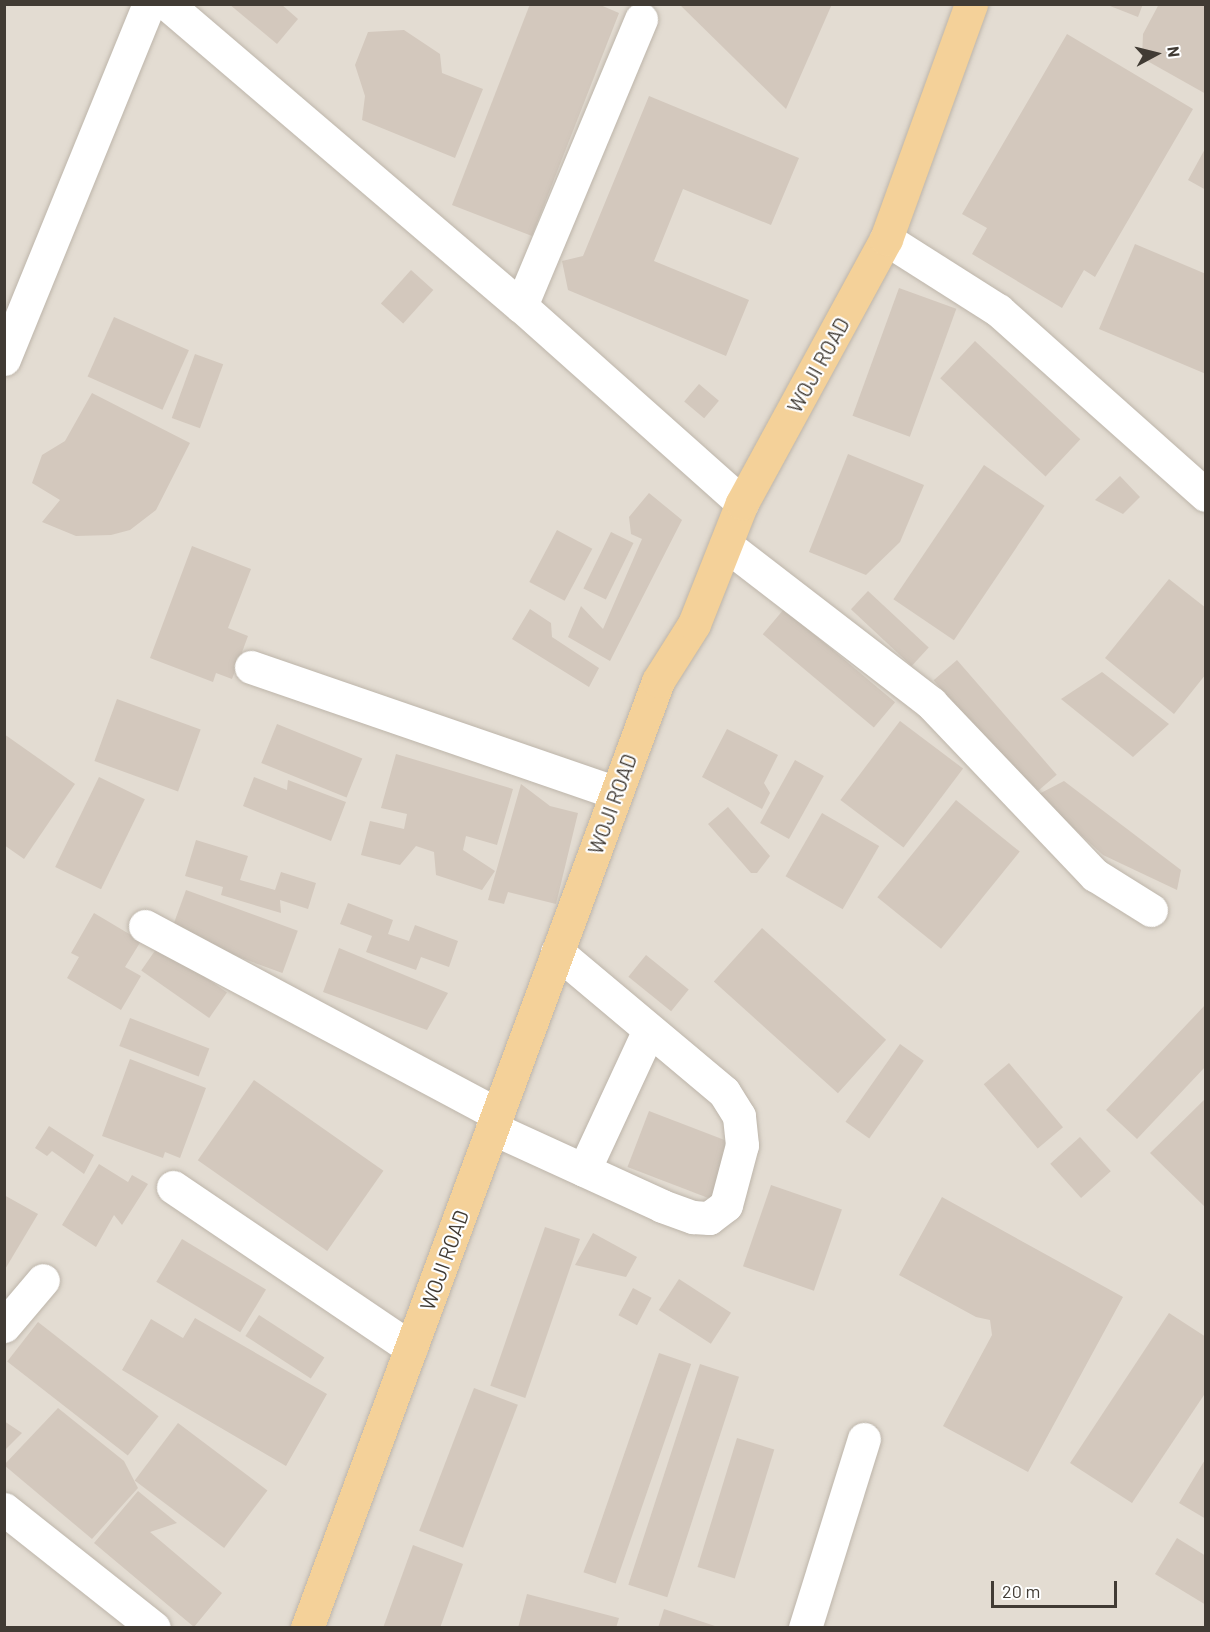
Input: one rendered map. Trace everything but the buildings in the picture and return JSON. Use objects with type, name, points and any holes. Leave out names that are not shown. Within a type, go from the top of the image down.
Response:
[{"type":"main road","name":"WOJI ROAD","points":[[307,1628],[658,681],[694,624],[742,503],[886,239],[970,4]]},
{"type":"street","points":[[4,358],[148,4]]},
{"type":"street","points":[[167,4],[521,306],[742,503]]},
{"type":"street","points":[[521,306],[641,19]]},
{"type":"street","points":[[886,239],[998,310],[1206,495]]},
{"type":"street","points":[[726,545],[931,703],[1095,875],[1151,910]]},
{"type":"street","points":[[251,667],[616,793]]},
{"type":"street","points":[[145,926],[584,1170],[662,1206],[693,1217],[709,1218],[726,1205],[742,1145],[739,1116],[724,1092],[557,952]]},
{"type":"street","points":[[584,1170],[650,1030]]},
{"type":"street","points":[[173,1187],[411,1348]]},
{"type":"street","points":[[4,1326],[43,1280]]},
{"type":"street","points":[[805,1628],[864,1439]]},
{"type":"street","points":[[4,1509],[154,1628]]},
{"type":"shaded area","points":[[5,5],[1205,5],[1205,1627],[5,1627]]}]
